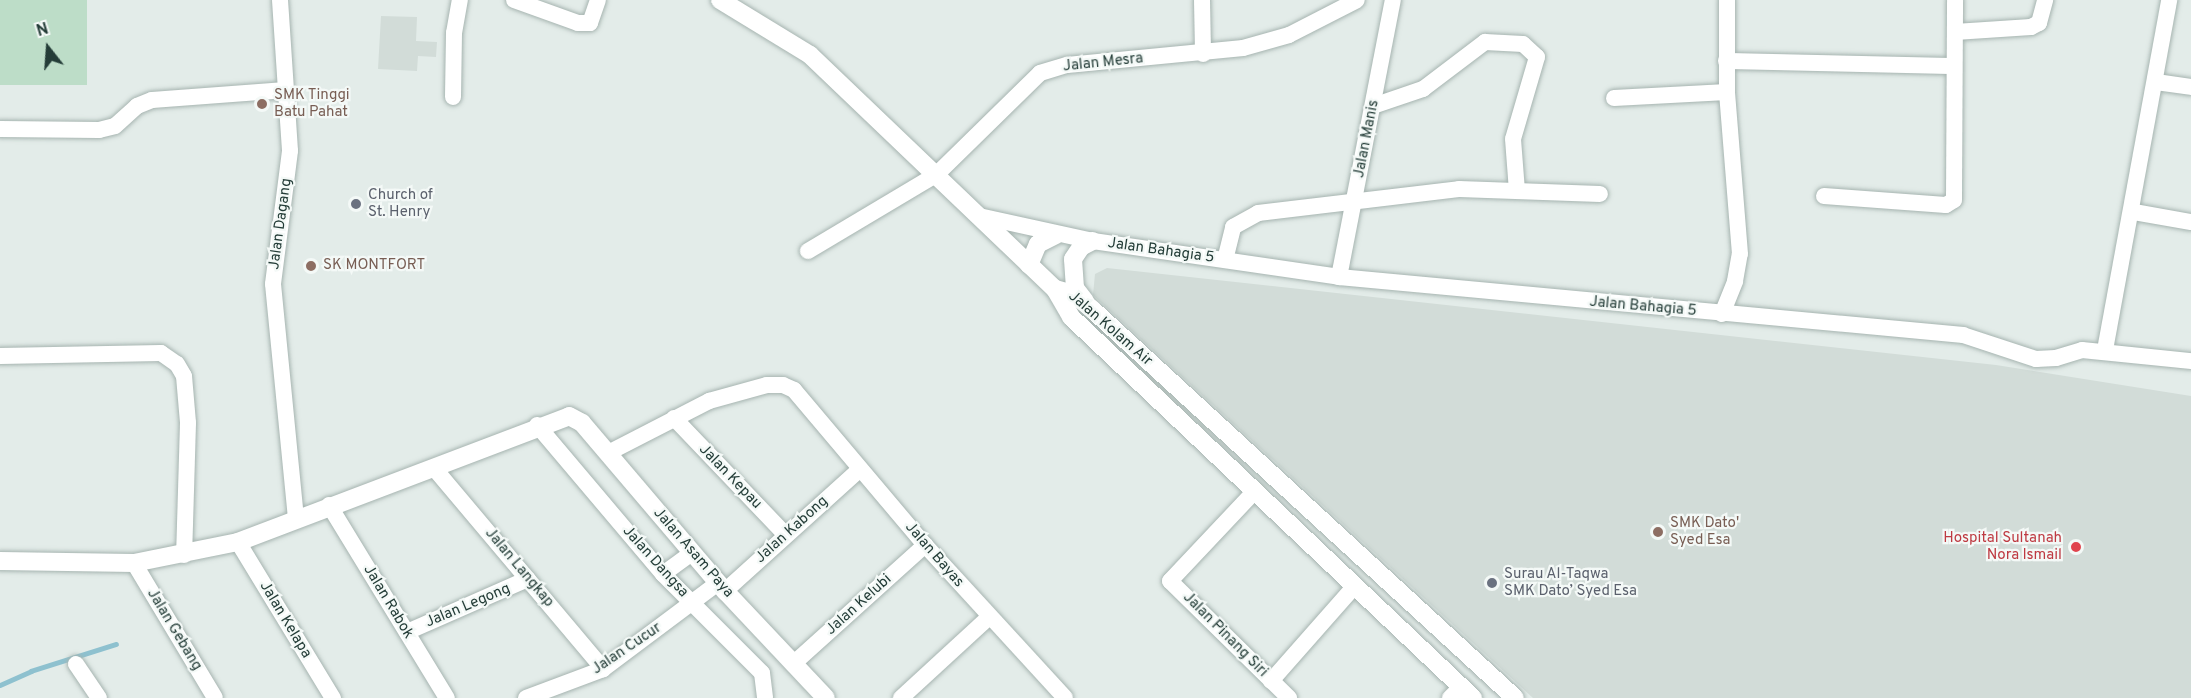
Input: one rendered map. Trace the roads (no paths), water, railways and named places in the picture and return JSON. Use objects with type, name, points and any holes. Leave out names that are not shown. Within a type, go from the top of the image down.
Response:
[{"type":"street","name":"Jalan Dagang","points":[[280,0],[290,151],[273,284],[296,519]]},
{"type":"street","points":[[453,97],[454,33],[460,0]]},
{"type":"street","points":[[514,0],[578,23],[590,23],[598,0]]},
{"type":"street","points":[[720,0],[810,55],[1055,289]]},
{"type":"street","points":[[1202,0],[1203,54]]},
{"type":"street","name":"Jalan Mesra","points":[[808,251],[937,174],[1040,73],[1067,65],[1203,54],[1289,35],[1357,0]]},
{"type":"street","name":"Jalan Manis","points":[[1339,277],[1393,0]]},
{"type":"street","points":[[1722,314],[1735,281],[1740,254],[1727,92],[1727,0]]},
{"type":"street","points":[[1824,196],[1890,203],[1951,203],[1957,193],[1953,66],[1955,0]]},
{"type":"street","points":[[1955,32],[2031,27],[2039,23],[2045,0]]},
{"type":"street","points":[[2105,350],[2134,212],[2169,0]]},
{"type":"street","points":[[1373,106],[1423,89],[1485,42],[1523,45],[1537,57],[1512,139],[1517,191]]},
{"type":"street","points":[[1726,61],[1953,66]]},
{"type":"street","points":[[2156,82],[2191,87]]},
{"type":"street","points":[[0,129],[99,130],[115,126],[138,106],[152,100],[286,90]]},
{"type":"street","points":[[1614,98],[1727,92]]},
{"type":"street","points":[[1226,260],[1233,227],[1243,219],[1258,213],[1459,189],[1600,194]]},
{"type":"street","points":[[2134,212],[2191,222]]},
{"type":"street","name":"Jalan Bahagia 5","points":[[979,216],[1092,242],[1339,277],[1963,335],[2036,358],[2056,358],[2082,350],[2105,350],[2191,361]]},
{"type":"street","points":[[1029,265],[1038,244],[1056,235]]},
{"type":"street","points":[[1092,242],[1081,247],[1073,259],[1072,273],[1075,288],[1093,310]]},
{"type":"street","name":"Jalan Kolam Air","points":[[1055,289],[1074,294],[1093,310],[1515,698]]},
{"type":"street","name":"Jalan Kolam Air","points":[[1055,289],[1071,317],[1462,694]]},
{"type":"street","points":[[0,356],[161,353],[177,364],[184,376],[188,423],[184,555]]},
{"type":"street","name":"Jalan Bayas","points":[[608,453],[709,401],[767,385],[783,385],[794,390],[925,545],[1058,696]]},
{"type":"street","name":"Jalan Asam Paya","points":[[537,425],[558,418],[576,418],[721,587],[822,697]]},
{"type":"street","name":"Jalan Kepau","points":[[674,418],[786,535]]},
{"type":"street","points":[[0,561],[134,562],[184,555],[238,542],[434,468],[537,425]]},
{"type":"street","name":"Jalan Dangsa","points":[[537,425],[663,574],[762,674],[765,698]]},
{"type":"street","name":"Jalan Langkap","points":[[434,468],[603,669]]},
{"type":"street","name":"Jalan Kabong","points":[[721,587],[786,535],[860,469]]},
{"type":"street","name":"Jalan Pinang Siri","points":[[1253,493],[1170,581],[1289,698]]},
{"type":"street","name":"Jalan Rabok","points":[[329,506],[447,698]]},
{"type":"street","name":"Jalan Kelapa","points":[[238,542],[333,698]]},
{"type":"street","name":"Jalan Kelubi","points":[[793,664],[925,545]]},
{"type":"street","points":[[663,574],[692,553]]},
{"type":"street","name":"Jalan Gebang","points":[[134,562],[215,698]]},
{"type":"street","name":"Jalan Legong","points":[[407,632],[528,579]]},
{"type":"street","name":"Jalan Cucur","points":[[526,698],[603,669],[692,603],[721,587]]},
{"type":"street","points":[[1271,681],[1353,588]]},
{"type":"street","points":[[901,698],[989,617]]},
{"type":"street","points":[[76,664],[99,698]]},
{"type":"waterway","points":[[0,685],[31,671],[116,644]]},
{"type":"place","name":"SMK Tinggi Batu Pahat","points":[[262,104]]},
{"type":"place","name":"Church of St. Henry","points":[[356,204]]},
{"type":"place","name":"SK MONTFORT","points":[[311,266]]},
{"type":"place","name":"SMK Dato' Syed Esa","points":[[1658,532]]},
{"type":"place","name":"Hospital Sultanah Nora Ismail","points":[[2076,547]]},
{"type":"place","name":"Surau Al-Taqwa SMK Dato’ Syed Esa","points":[[1492,583]]}]
